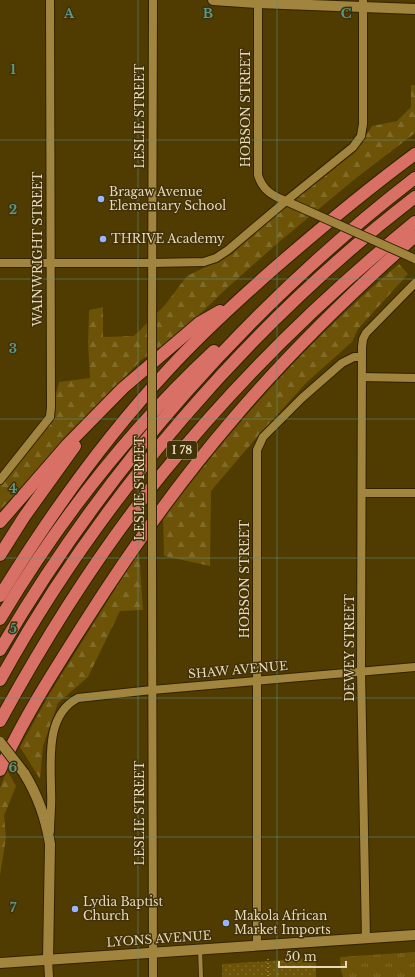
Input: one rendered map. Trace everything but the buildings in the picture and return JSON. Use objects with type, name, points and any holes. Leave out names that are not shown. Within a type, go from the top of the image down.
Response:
[{"type":"highway","points":[[0,596],[42,530],[104,445],[167,370],[236,303],[315,233],[415,154]]},
{"type":"highway","name":"I 78","points":[[0,650],[32,598],[72,538],[111,484],[152,432],[195,383],[235,339],[311,266],[361,221],[415,178]]},
{"type":"highway","name":"I 78","points":[[0,680],[39,614],[75,559],[133,480],[175,428],[236,360],[287,308],[359,242],[415,197]]},
{"type":"highway","name":"I 78","points":[[0,721],[32,663],[74,596],[103,553],[161,475],[217,410],[276,348],[342,284],[415,222]]},
{"type":"highway","points":[[0,770],[37,698],[100,599],[196,464],[266,382],[342,304],[415,236]]},
{"type":"highway","points":[[0,619],[37,560],[68,515],[122,448],[176,388],[210,355],[311,266]]},
{"type":"highway","points":[[0,522],[67,445],[123,388],[199,323],[236,303]]},
{"type":"highway","points":[[0,555],[24,517],[62,464],[95,420],[123,388]]},
{"type":"street","name":"WAINWRIGHT STREET","points":[[0,480],[50,417],[52,407],[50,0]]},
{"type":"street","name":"LESLIE STREET","points":[[153,0],[153,977]]},
{"type":"street","points":[[213,0],[363,4],[415,10]]},
{"type":"street","name":"HOBSON STREET","points":[[258,2],[258,175],[261,184],[268,192],[286,201],[415,259]]},
{"type":"street","points":[[0,263],[197,263],[211,260],[228,250],[353,147],[361,136],[363,124],[363,4]]},
{"type":"street","points":[[362,357],[363,342],[366,333],[415,283]]},
{"type":"street","name":"HOBSON STREET","points":[[257,946],[257,455],[259,446],[267,433],[297,403],[328,377],[338,366],[350,359],[362,357]]},
{"type":"street","name":"DEWEY STREET","points":[[362,357],[361,671],[366,939]]},
{"type":"street","points":[[362,377],[415,378]]},
{"type":"street","points":[[362,493],[415,493]]},
{"type":"street","name":"SHAW AVENUE","points":[[50,844],[52,745],[56,724],[66,707],[74,700],[84,696],[415,667]]},
{"type":"street","points":[[0,742],[24,773],[45,820],[50,844],[49,977]]},
{"type":"street","name":"LYONS AVENUE","points":[[0,963],[415,936]]},
{"type":"lane","points":[[200,949],[201,977]]},
{"type":"path","points":[[268,959],[268,977]]},
{"type":"green space","points":[[411,85],[415,85],[415,133],[355,179],[279,242],[227,288],[178,335],[141,360],[0,510],[0,480],[50,417],[59,382],[90,378],[88,343],[89,310],[103,307],[103,337],[134,336],[165,305],[187,276],[232,254],[303,187],[360,145],[372,126],[397,121],[411,107]]},
{"type":"green space","points":[[399,264],[408,274],[358,329],[352,342],[307,382],[211,491],[210,566],[164,556],[163,518],[214,454],[271,388],[312,345],[354,303]]},
{"type":"green space","points":[[139,551],[143,610],[120,611],[88,677],[58,703],[43,746],[40,779],[20,747],[50,693]]},
{"type":"green space","points":[[7,770],[16,786],[4,816],[6,837],[0,876],[0,788]]},
{"type":"green space","points":[[415,952],[415,977],[343,977],[341,971],[340,957]]},
{"type":"green space","points":[[316,958],[316,977],[222,977],[222,964]]},
{"type":"place","name":"Bragaw Avenue Elementary School","points":[[101,199]]},
{"type":"place","name":"THRIVE Academy","points":[[103,239]]},
{"type":"place","name":"Lydia Baptist Church","points":[[75,909]]},
{"type":"place","name":"Makola African Market Imports","points":[[226,923]]}]
